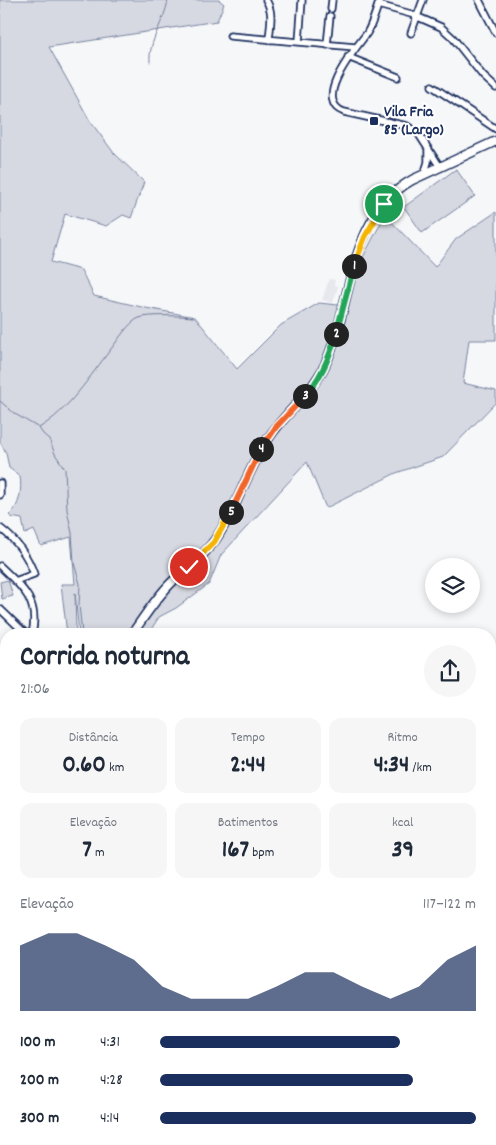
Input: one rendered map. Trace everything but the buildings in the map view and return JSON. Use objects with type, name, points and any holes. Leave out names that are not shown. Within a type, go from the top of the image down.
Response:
[{"type":"main road","points":[[136,628],[167,587],[198,560],[218,536],[259,453],[276,427],[314,385],[325,365],[334,342],[357,256],[375,218],[384,204],[399,188],[424,174],[496,141]]},
{"type":"street","points":[[266,0],[271,8],[272,15],[269,40]]},
{"type":"street","points":[[299,42],[302,0]]},
{"type":"street","points":[[331,9],[332,0]]},
{"type":"street","points":[[411,33],[423,0]]},
{"type":"street","points":[[482,1],[496,33]]},
{"type":"street","points":[[440,167],[418,133],[408,126],[339,110],[334,102],[332,93],[336,80],[348,57],[367,32],[379,3],[417,16],[445,30],[483,76],[496,88]]},
{"type":"street","points":[[327,44],[330,16]]},
{"type":"street","points":[[230,36],[355,47]]},
{"type":"street","points":[[348,57],[398,77]]},
{"type":"street","points":[[432,86],[496,129]]},
{"type":"street","points":[[424,174],[428,162],[427,145]]},
{"type":"street","points":[[0,485],[0,495]]},
{"type":"street","points":[[0,528],[24,551],[34,574],[15,580]]},
{"type":"street","points":[[0,566],[26,593],[33,608],[35,621],[33,628]]},
{"type":"street","points":[[0,609],[20,628]]},
{"type":"shaded area","points":[[0,0],[219,0],[224,4],[217,21],[49,47],[90,121],[114,153],[144,182],[131,218],[123,215],[106,226],[65,214],[51,262],[81,270],[94,296],[195,317],[237,369],[281,325],[319,303],[347,306],[359,265],[385,215],[435,267],[456,239],[496,212],[496,340],[469,340],[463,383],[496,391],[496,402],[443,457],[396,473],[326,508],[307,462],[221,555],[209,584],[176,608],[159,617],[152,628],[78,628],[75,593],[76,628],[66,628],[61,584],[75,584],[71,537],[41,546],[34,530],[25,534],[22,519],[9,515],[18,503],[21,486],[20,476],[9,468],[6,453],[0,442]]},
{"type":"shaded area","points":[[456,169],[475,196],[422,233],[404,207]]},
{"type":"shaded area","points":[[329,279],[335,280],[334,285],[338,286],[333,303],[322,300]]},
{"type":"shaded area","points":[[8,580],[13,596],[2,599],[0,582]]},
{"type":"waterway","points":[[150,62],[154,39],[164,16],[168,0]]},
{"type":"waterway","points":[[39,428],[50,421],[69,402],[135,320],[151,316],[193,317]]},
{"type":"waterway","points":[[0,401],[15,414],[39,428],[49,439],[55,454],[65,469],[67,510],[72,533],[74,563],[80,584],[79,605],[81,628]]},
{"type":"place","name":"Vila Fria 85 (Largo)","points":[[374,121]]},
{"type":"route","points":[[189,567],[210,548],[218,536],[254,462],[270,435],[309,392],[322,372],[334,342],[357,256],[365,237],[384,204]]}]
